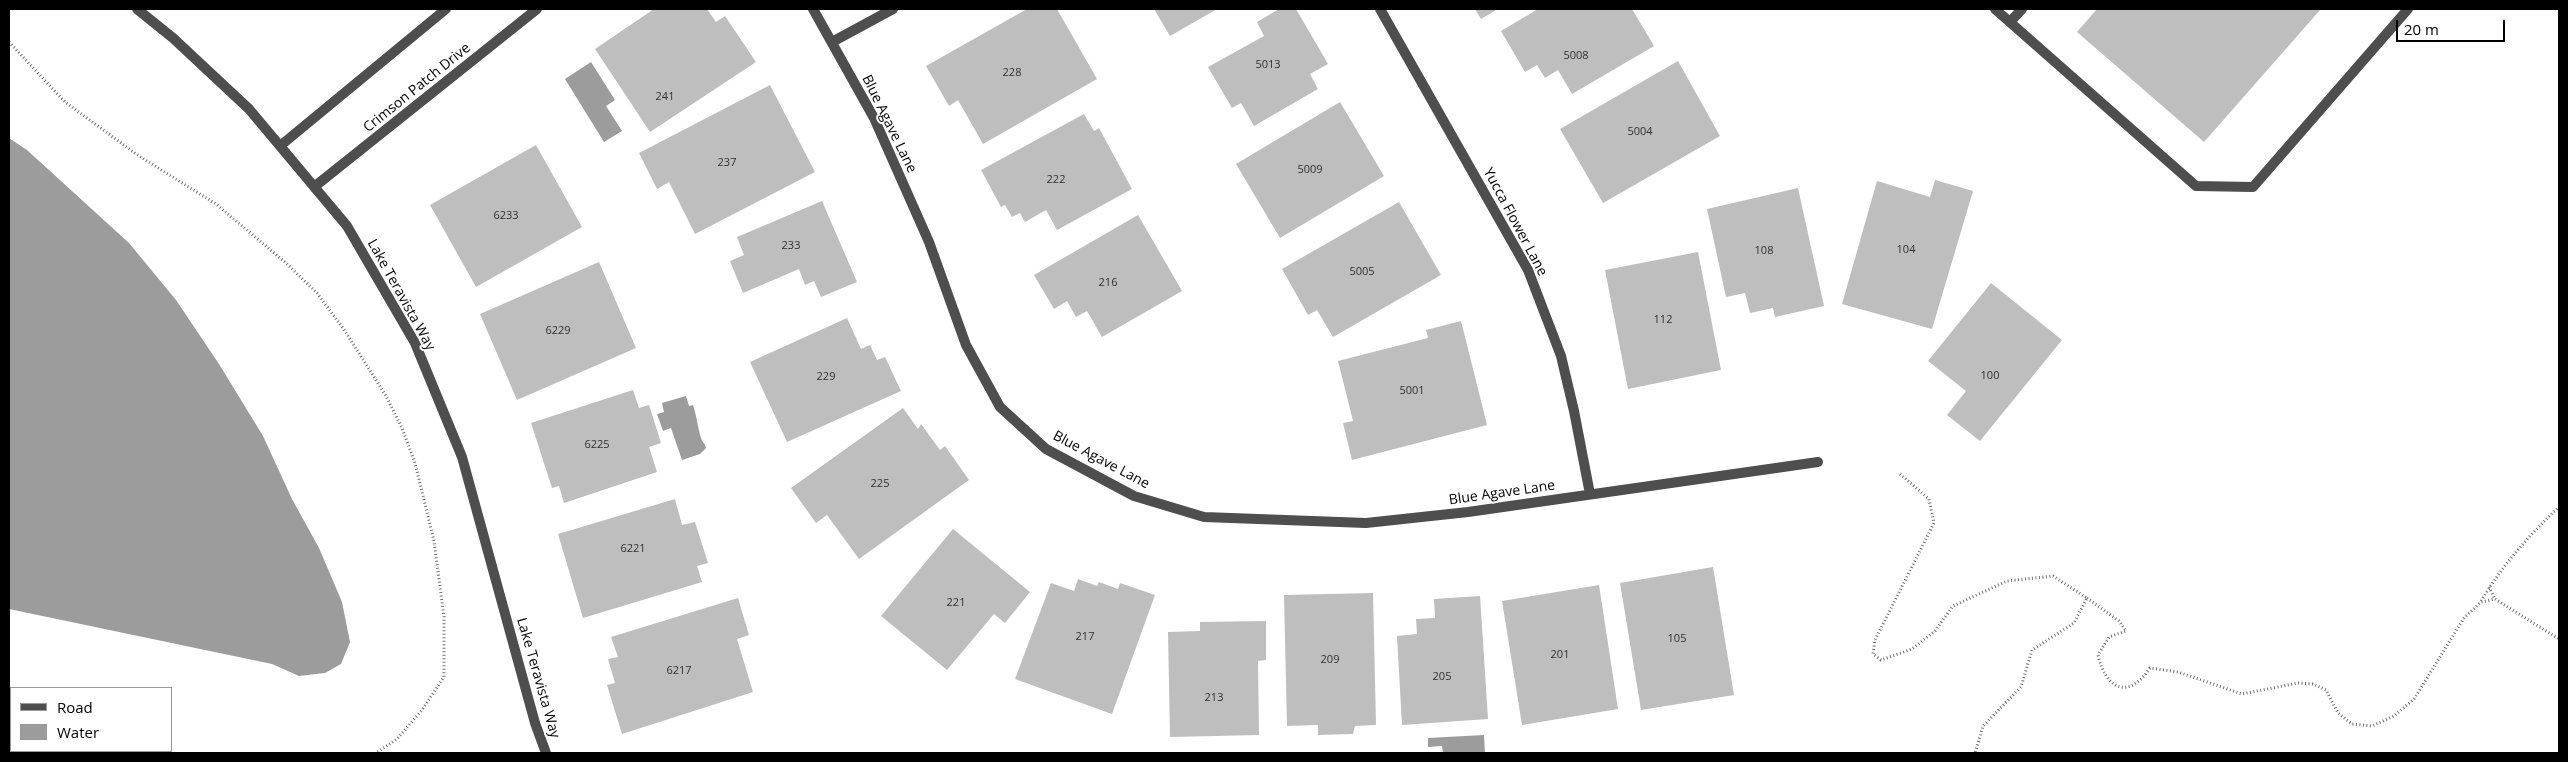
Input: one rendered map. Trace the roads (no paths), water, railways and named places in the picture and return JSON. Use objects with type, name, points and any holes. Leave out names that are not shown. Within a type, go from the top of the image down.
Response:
[{"type":"street","name":"Lake Teravista Way","points":[[137,9],[173,38],[249,109],[347,226],[415,343],[462,457],[535,723],[546,753]]},
{"type":"street","points":[[280,146],[446,9]]},
{"type":"street","name":"Crimson Patch Drive","points":[[314,187],[537,9]]},
{"type":"street","name":"Blue Agave Lane","points":[[814,9],[874,118],[929,242],[970,353],[1000,408],[1046,449],[1134,496],[1204,517],[1366,523],[1818,462]]},
{"type":"street","points":[[832,42],[893,9]]},
{"type":"street","name":"Yucca Flower Lane","points":[[1380,9],[1528,270],[1561,356],[1590,494]]},
{"type":"street","points":[[1995,9],[2196,186],[2253,187],[2408,9]]},
{"type":"street","points":[[2010,22],[2022,9]]},
{"type":"water","points":[[591,62],[615,100],[606,106],[622,131],[604,142],[565,79]]},
{"type":"water","points":[[9,138],[27,150],[129,243],[176,300],[219,364],[263,436],[292,499],[319,548],[342,602],[350,642],[341,664],[325,673],[299,676],[272,664],[9,609]]},
{"type":"water","points":[[686,396],[689,406],[693,405],[701,438],[706,448],[700,454],[682,460],[671,428],[663,431],[657,414],[664,412],[662,403]]},
{"type":"water","points":[[1484,735],[1485,753],[1443,753],[1442,746],[1428,747],[1428,738]]}]
